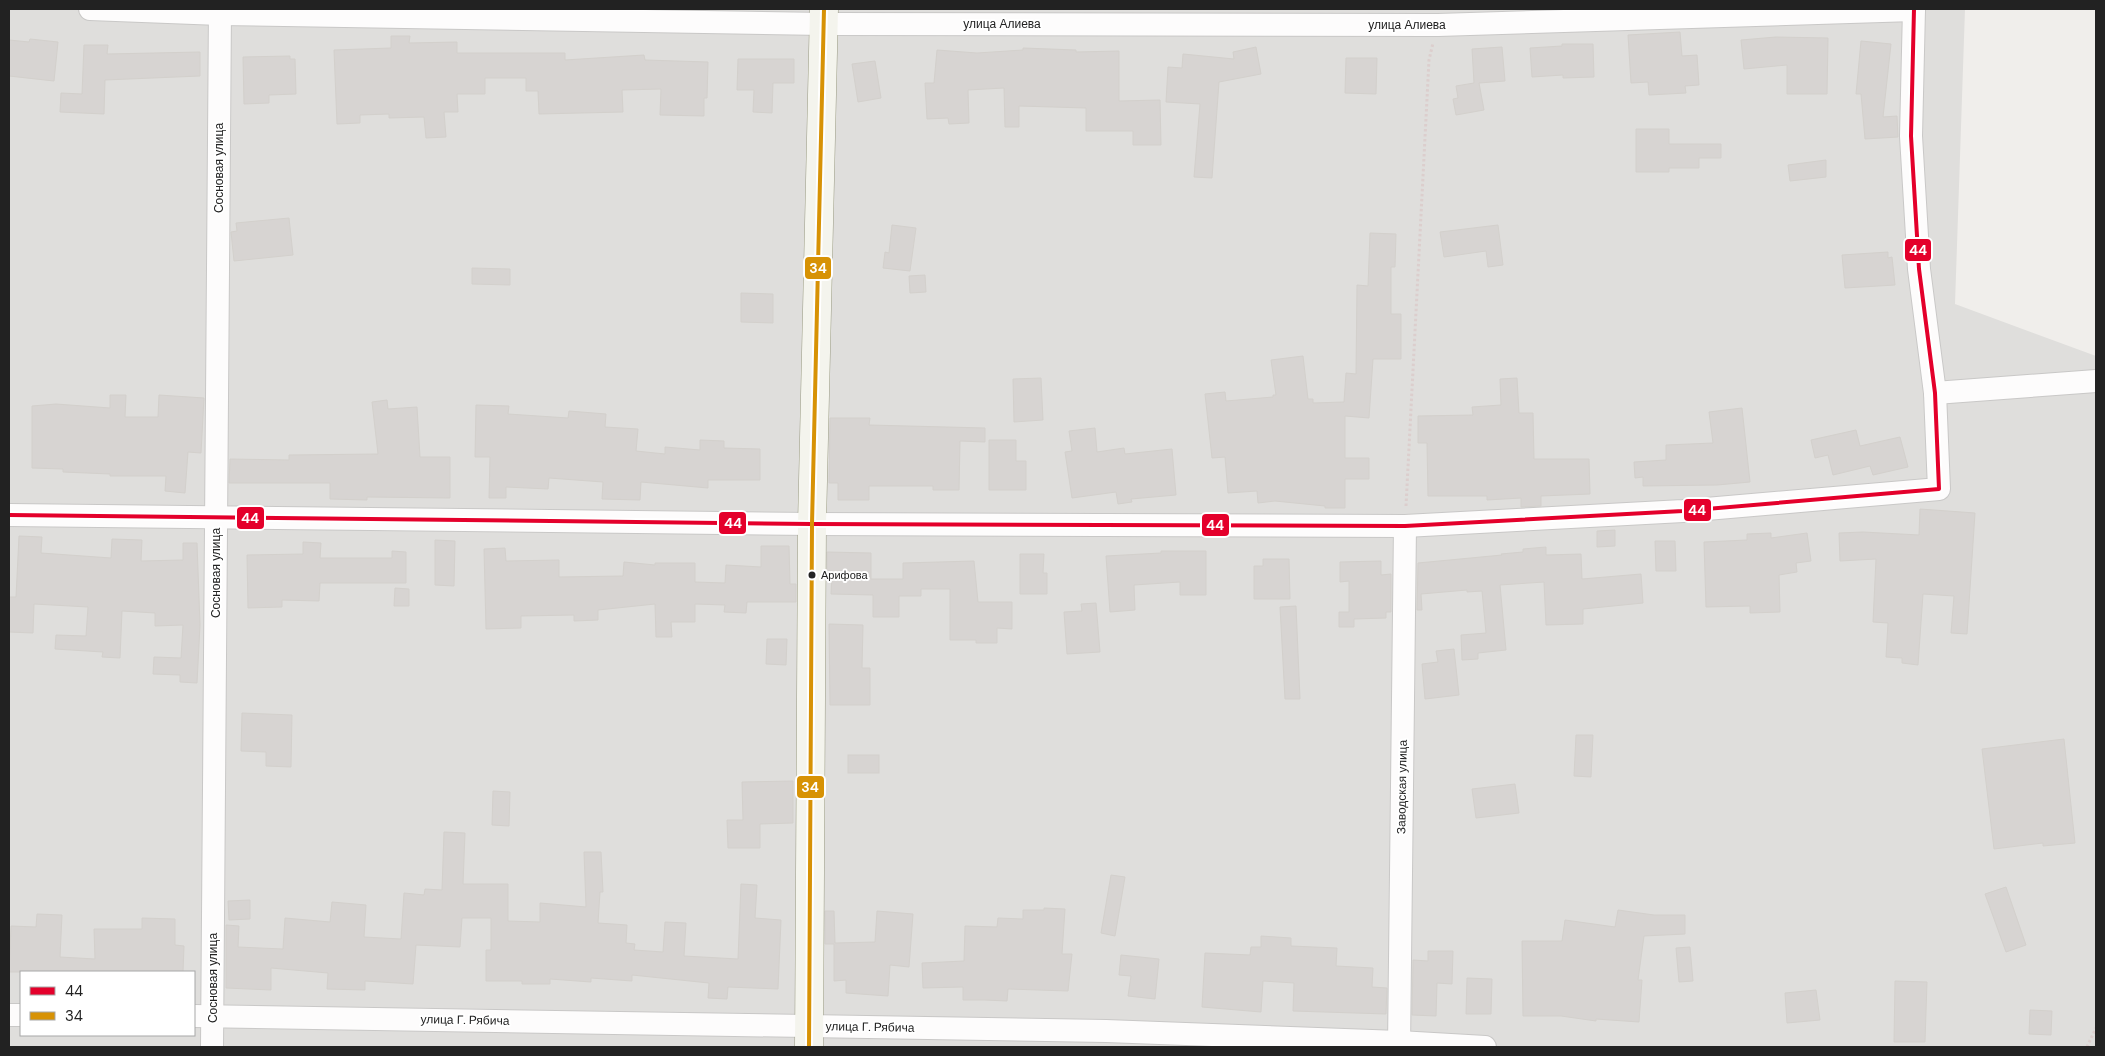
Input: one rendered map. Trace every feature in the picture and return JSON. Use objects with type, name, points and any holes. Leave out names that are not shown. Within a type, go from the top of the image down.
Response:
[{"type":"street","name":"улица Алиева","points":[[90,9],[824,16],[1438,25],[1914,10]]},
{"type":"street","points":[[9,515],[812,524],[1405,526],[1683,510],[1939,489],[1935,393],[1919,269],[1912,146],[1914,10]]},
{"type":"street","name":"Сосновая улица","points":[[212,1047],[203,1016],[217,516],[220,11]]},
{"type":"street","points":[[809,1036],[812,524],[824,16]]},
{"type":"street","points":[[1935,393],[2096,381]]},
{"type":"street","name":"Заводская улица","points":[[1399,1044],[1405,526]]},
{"type":"street","name":"улица Г. Рябича","points":[[203,1016],[809,1036],[1106,1031],[1485,1047]]},
{"type":"path","points":[[1405,526],[1429,60],[1438,25]]},
{"type":"path","points":[[2087,1047],[2096,1028]]},
{"type":"shaded area","points":[[9,9],[1965,9],[1955,304],[2096,356],[2096,1047],[9,1047]]},
{"type":"building","points":[[1680,32],[1682,56],[1697,55],[1699,85],[1685,86],[1686,93],[1649,95],[1648,82],[1631,83],[1628,35]]},
{"type":"building","points":[[391,36],[410,36],[409,43],[457,42],[457,53],[565,53],[565,60],[644,55],[645,60],[708,62],[707,98],[704,98],[704,116],[660,115],[661,89],[622,90],[623,112],[539,114],[538,91],[526,91],[526,78],[485,78],[485,94],[457,94],[458,112],[444,112],[446,137],[426,138],[424,117],[389,118],[389,114],[360,115],[360,123],[337,124],[334,50],[391,48]]},
{"type":"building","points":[[1776,37],[1828,38],[1827,94],[1787,94],[1787,65],[1744,69],[1741,40]]},
{"type":"building","points":[[30,39],[58,42],[54,81],[9,76],[9,40],[29,42]]},
{"type":"building","points":[[1861,41],[1891,44],[1883,117],[1897,116],[1898,137],[1865,139],[1861,94],[1856,94]]},
{"type":"building","points":[[1562,44],[1593,44],[1594,77],[1563,78],[1563,75],[1532,77],[1530,48],[1562,46]]},
{"type":"building","points":[[84,45],[108,45],[107,54],[200,52],[200,76],[105,80],[104,114],[60,112],[61,93],[82,94]]},
{"type":"building","points":[[1256,47],[1261,74],[1219,82],[1212,178],[1194,177],[1200,104],[1166,102],[1168,67],[1182,68],[1183,54],[1234,59],[1233,52]]},
{"type":"building","points":[[1502,47],[1505,81],[1479,83],[1484,110],[1456,115],[1453,99],[1458,98],[1456,86],[1474,83],[1472,49]]},
{"type":"building","points":[[1023,48],[1076,50],[1076,52],[1119,51],[1119,101],[1160,100],[1161,145],[1133,145],[1133,131],[1086,131],[1086,108],[1019,106],[1019,127],[1005,127],[1004,88],[968,90],[969,123],[949,124],[948,118],[927,119],[925,83],[934,83],[937,50],[977,53],[1023,50]]},
{"type":"building","points":[[290,56],[290,59],[295,59],[296,94],[269,95],[269,103],[244,104],[243,57]]},
{"type":"building","points":[[1346,58],[1377,58],[1376,94],[1345,93]]},
{"type":"building","points":[[738,59],[794,59],[794,83],[773,83],[772,113],[753,112],[754,90],[737,90]]},
{"type":"building","points":[[875,61],[881,98],[858,102],[852,64]]},
{"type":"building","points":[[1636,129],[1669,129],[1669,144],[1721,144],[1721,158],[1699,158],[1699,168],[1669,168],[1669,172],[1636,172]]},
{"type":"building","points":[[1826,160],[1826,177],[1790,181],[1788,165]]},
{"type":"building","points":[[289,218],[293,255],[234,261],[231,232],[237,231],[236,223]]},
{"type":"building","points":[[892,225],[916,228],[910,271],[883,268],[885,252],[889,253]]},
{"type":"building","points":[[1498,225],[1503,265],[1488,267],[1486,251],[1444,257],[1440,232]]},
{"type":"building","points":[[1370,233],[1396,234],[1395,267],[1391,267],[1391,314],[1401,314],[1401,359],[1373,359],[1369,418],[1345,416],[1345,458],[1369,458],[1369,479],[1345,479],[1345,508],[1325,508],[1325,506],[1275,501],[1258,503],[1257,491],[1228,493],[1225,457],[1212,458],[1205,394],[1225,392],[1226,401],[1273,397],[1273,395],[1276,395],[1271,360],[1303,356],[1308,399],[1313,399],[1313,403],[1344,402],[1346,373],[1356,374],[1357,285],[1368,286]]},
{"type":"building","points":[[1888,252],[1888,258],[1892,257],[1895,285],[1845,288],[1842,255]]},
{"type":"building","points":[[472,268],[510,269],[510,285],[472,284]]},
{"type":"building","points":[[925,275],[926,292],[910,293],[909,276]]},
{"type":"building","points":[[741,293],[773,294],[773,323],[741,322]]},
{"type":"building","points":[[1041,378],[1043,420],[1014,422],[1013,379]]},
{"type":"building","points":[[1517,378],[1519,413],[1533,413],[1534,459],[1589,459],[1590,494],[1541,496],[1541,506],[1521,507],[1521,498],[1487,500],[1487,496],[1428,496],[1427,443],[1418,443],[1418,416],[1473,415],[1472,407],[1501,405],[1500,379]]},
{"type":"building","points":[[110,395],[126,395],[125,417],[158,417],[159,395],[204,398],[201,453],[188,452],[185,493],[165,491],[166,476],[110,476],[110,474],[63,472],[63,469],[32,468],[32,406],[56,404],[110,408]]},
{"type":"building","points":[[387,400],[388,409],[417,407],[420,457],[450,457],[450,498],[367,497],[367,500],[330,499],[330,483],[229,483],[230,459],[289,460],[289,455],[378,454],[372,402]]},
{"type":"building","points":[[476,405],[509,406],[508,414],[568,418],[569,411],[606,414],[605,427],[638,429],[636,451],[665,454],[665,447],[700,450],[700,440],[724,441],[724,448],[760,449],[760,480],[708,480],[708,488],[641,482],[640,500],[602,499],[603,482],[549,478],[548,489],[506,487],[506,498],[489,498],[490,457],[475,457]]},
{"type":"building","points":[[1742,408],[1750,482],[1717,485],[1643,486],[1643,477],[1635,478],[1634,462],[1666,460],[1666,445],[1713,443],[1709,412]]},
{"type":"building","points":[[830,418],[870,418],[869,425],[985,428],[985,442],[960,441],[959,490],[933,490],[933,486],[869,486],[869,500],[838,500],[838,483],[829,483]]},
{"type":"building","points":[[1095,428],[1097,452],[1124,448],[1125,454],[1172,449],[1176,495],[1131,499],[1132,502],[1118,504],[1116,492],[1072,498],[1065,452],[1072,451],[1069,431]]},
{"type":"building","points":[[1856,430],[1860,446],[1900,437],[1908,467],[1873,475],[1870,466],[1833,475],[1828,455],[1815,458],[1811,440]]},
{"type":"building","points":[[989,440],[1016,440],[1016,461],[1026,461],[1026,490],[989,490]]},
{"type":"building","points":[[1920,509],[1975,513],[1967,634],[1951,633],[1954,596],[1923,594],[1918,665],[1902,663],[1902,658],[1886,657],[1888,623],[1873,622],[1876,559],[1840,561],[1839,533],[1863,532],[1919,535]]},
{"type":"building","points":[[1615,530],[1615,546],[1597,547],[1597,531]]},
{"type":"building","points":[[1771,533],[1771,538],[1807,533],[1811,561],[1796,563],[1797,572],[1779,575],[1780,612],[1750,613],[1750,606],[1706,607],[1704,542],[1747,540],[1747,534]]},
{"type":"building","points":[[19,536],[42,537],[41,553],[111,558],[112,539],[142,540],[141,561],[183,560],[183,543],[197,543],[200,625],[197,683],[180,682],[180,675],[153,674],[154,657],[181,658],[183,625],[155,626],[155,613],[122,611],[120,658],[102,657],[103,652],[55,649],[56,635],[86,636],[88,607],[34,604],[33,633],[9,632],[9,597],[16,597]]},
{"type":"building","points":[[435,540],[455,541],[454,586],[435,585]]},
{"type":"building","points":[[1655,541],[1675,541],[1676,571],[1656,571]]},
{"type":"building","points":[[303,542],[321,543],[320,558],[392,558],[392,551],[406,552],[406,583],[320,583],[319,601],[282,600],[282,607],[248,608],[247,555],[303,554]]},
{"type":"building","points":[[761,546],[789,546],[790,584],[796,584],[796,602],[747,602],[746,613],[724,612],[725,605],[695,604],[695,622],[671,622],[672,637],[656,637],[655,604],[598,610],[598,620],[574,621],[574,615],[521,616],[521,628],[486,629],[484,549],[505,548],[506,561],[559,560],[559,577],[623,576],[624,562],[655,565],[655,563],[695,563],[695,582],[725,583],[726,565],[761,567]]},
{"type":"building","points":[[1546,547],[1546,555],[1581,554],[1582,579],[1641,574],[1643,603],[1583,609],[1583,624],[1546,625],[1544,582],[1500,585],[1506,650],[1478,653],[1478,659],[1462,660],[1461,635],[1486,633],[1482,591],[1467,592],[1467,590],[1421,594],[1422,610],[1417,610],[1418,563],[1502,555],[1523,552],[1523,549]]},
{"type":"building","points":[[1161,551],[1206,551],[1206,595],[1180,595],[1180,582],[1134,585],[1135,610],[1110,612],[1106,556],[1161,553]]},
{"type":"building","points":[[827,552],[871,553],[871,579],[903,579],[903,563],[974,561],[978,602],[1012,602],[1012,629],[997,628],[997,643],[976,643],[976,640],[950,640],[950,589],[921,589],[921,596],[899,596],[899,617],[873,617],[873,595],[831,594],[832,575],[827,575]]},
{"type":"building","points":[[1020,554],[1044,554],[1043,573],[1047,573],[1047,594],[1020,594]]},
{"type":"building","points":[[1263,559],[1289,559],[1290,599],[1254,599],[1254,566],[1263,566]]},
{"type":"building","points":[[1381,561],[1381,575],[1391,574],[1391,612],[1386,612],[1386,618],[1354,619],[1354,627],[1339,627],[1339,612],[1349,612],[1349,581],[1340,582],[1340,562]]},
{"type":"building","points":[[395,588],[409,589],[409,606],[394,606]]},
{"type":"building","points":[[1096,603],[1100,652],[1067,654],[1064,612],[1082,611],[1081,604]]},
{"type":"building","points":[[1296,606],[1300,699],[1285,699],[1280,607]]},
{"type":"building","points":[[829,624],[863,625],[862,668],[870,668],[870,705],[830,705]]},
{"type":"building","points":[[767,639],[787,639],[786,665],[766,664]]},
{"type":"building","points":[[1454,649],[1459,695],[1425,699],[1422,664],[1438,662],[1436,651]]},
{"type":"building","points":[[242,713],[292,715],[291,767],[266,766],[266,752],[241,751]]},
{"type":"building","points":[[1576,735],[1593,735],[1591,777],[1574,776]]},
{"type":"building","points":[[2064,739],[2075,843],[2043,846],[2043,843],[1994,849],[1982,749]]},
{"type":"building","points":[[848,755],[879,755],[879,773],[848,773]]},
{"type":"building","points":[[793,781],[793,823],[760,824],[760,848],[728,848],[727,820],[743,820],[742,782]]},
{"type":"building","points":[[1515,784],[1519,813],[1476,818],[1472,789]]},
{"type":"building","points":[[493,791],[510,792],[509,826],[492,825]]},
{"type":"building","points":[[444,832],[465,833],[463,884],[508,884],[508,921],[540,922],[540,903],[586,907],[584,852],[601,852],[603,892],[600,892],[598,923],[627,925],[626,943],[635,944],[634,950],[663,952],[665,922],[686,923],[684,956],[738,959],[741,884],[757,885],[755,918],[781,920],[778,989],[728,987],[727,999],[708,998],[709,983],[632,975],[632,981],[591,978],[591,982],[550,979],[550,984],[522,984],[522,981],[486,981],[486,950],[491,950],[491,918],[462,918],[460,947],[416,945],[413,984],[365,981],[365,990],[327,989],[328,973],[271,968],[271,990],[226,988],[226,925],[239,926],[238,947],[283,949],[285,918],[330,922],[332,902],[366,905],[364,937],[401,939],[404,893],[424,895],[425,889],[442,890]]},
{"type":"building","points":[[1111,875],[1125,877],[1115,936],[1101,933]]},
{"type":"building","points":[[2006,887],[2026,945],[2006,952],[1985,894]]},
{"type":"building","points":[[250,900],[250,919],[229,920],[228,901]]},
{"type":"building","points":[[1044,908],[1065,909],[1062,954],[1072,954],[1068,991],[1008,989],[1007,1001],[963,1000],[963,987],[923,988],[922,963],[964,961],[965,926],[997,927],[998,918],[1023,919],[1023,910],[1044,910]]},
{"type":"building","points":[[1618,910],[1654,915],[1685,915],[1685,934],[1644,936],[1638,980],[1642,980],[1639,1022],[1596,1019],[1596,1021],[1561,1016],[1523,1016],[1522,941],[1562,941],[1565,920],[1615,927]]},
{"type":"building","points":[[825,911],[834,911],[835,943],[875,942],[877,911],[913,914],[909,967],[890,965],[888,996],[846,993],[846,980],[834,981],[834,944],[825,944]]},
{"type":"building","points":[[37,914],[62,915],[60,957],[95,959],[94,929],[142,929],[142,918],[175,919],[175,945],[184,946],[183,971],[9,972],[11,926],[36,927]]},
{"type":"building","points":[[1261,936],[1291,938],[1291,946],[1337,948],[1336,966],[1373,968],[1372,987],[1387,988],[1386,1014],[1293,1011],[1294,983],[1263,981],[1261,1012],[1202,1007],[1205,953],[1250,955],[1251,947],[1261,947]]},
{"type":"building","points":[[1690,947],[1693,981],[1679,982],[1676,948]]},
{"type":"building","points":[[1428,951],[1453,951],[1452,984],[1437,983],[1436,1016],[1412,1015],[1413,960],[1428,961]]},
{"type":"building","points":[[1121,955],[1159,959],[1155,999],[1128,996],[1131,976],[1119,975]]},
{"type":"building","points":[[1467,978],[1492,979],[1491,1014],[1466,1014]]},
{"type":"building","points":[[1895,981],[1927,982],[1925,1042],[1894,1042]]},
{"type":"building","points":[[1816,990],[1820,1020],[1787,1023],[1785,993]]},
{"type":"building","points":[[2030,1010],[2052,1011],[2051,1035],[2029,1034]]},
{"type":"transit line","name":"34","points":[[809,1047],[812,524],[824,9]]},
{"type":"transit line","name":"44","points":[[9,515],[812,524],[1405,526],[1683,511],[1939,489],[1935,393],[1919,269],[1911,136],[1914,9]]},
{"type":"place","name":"Арифова","points":[[812,575]]}]
